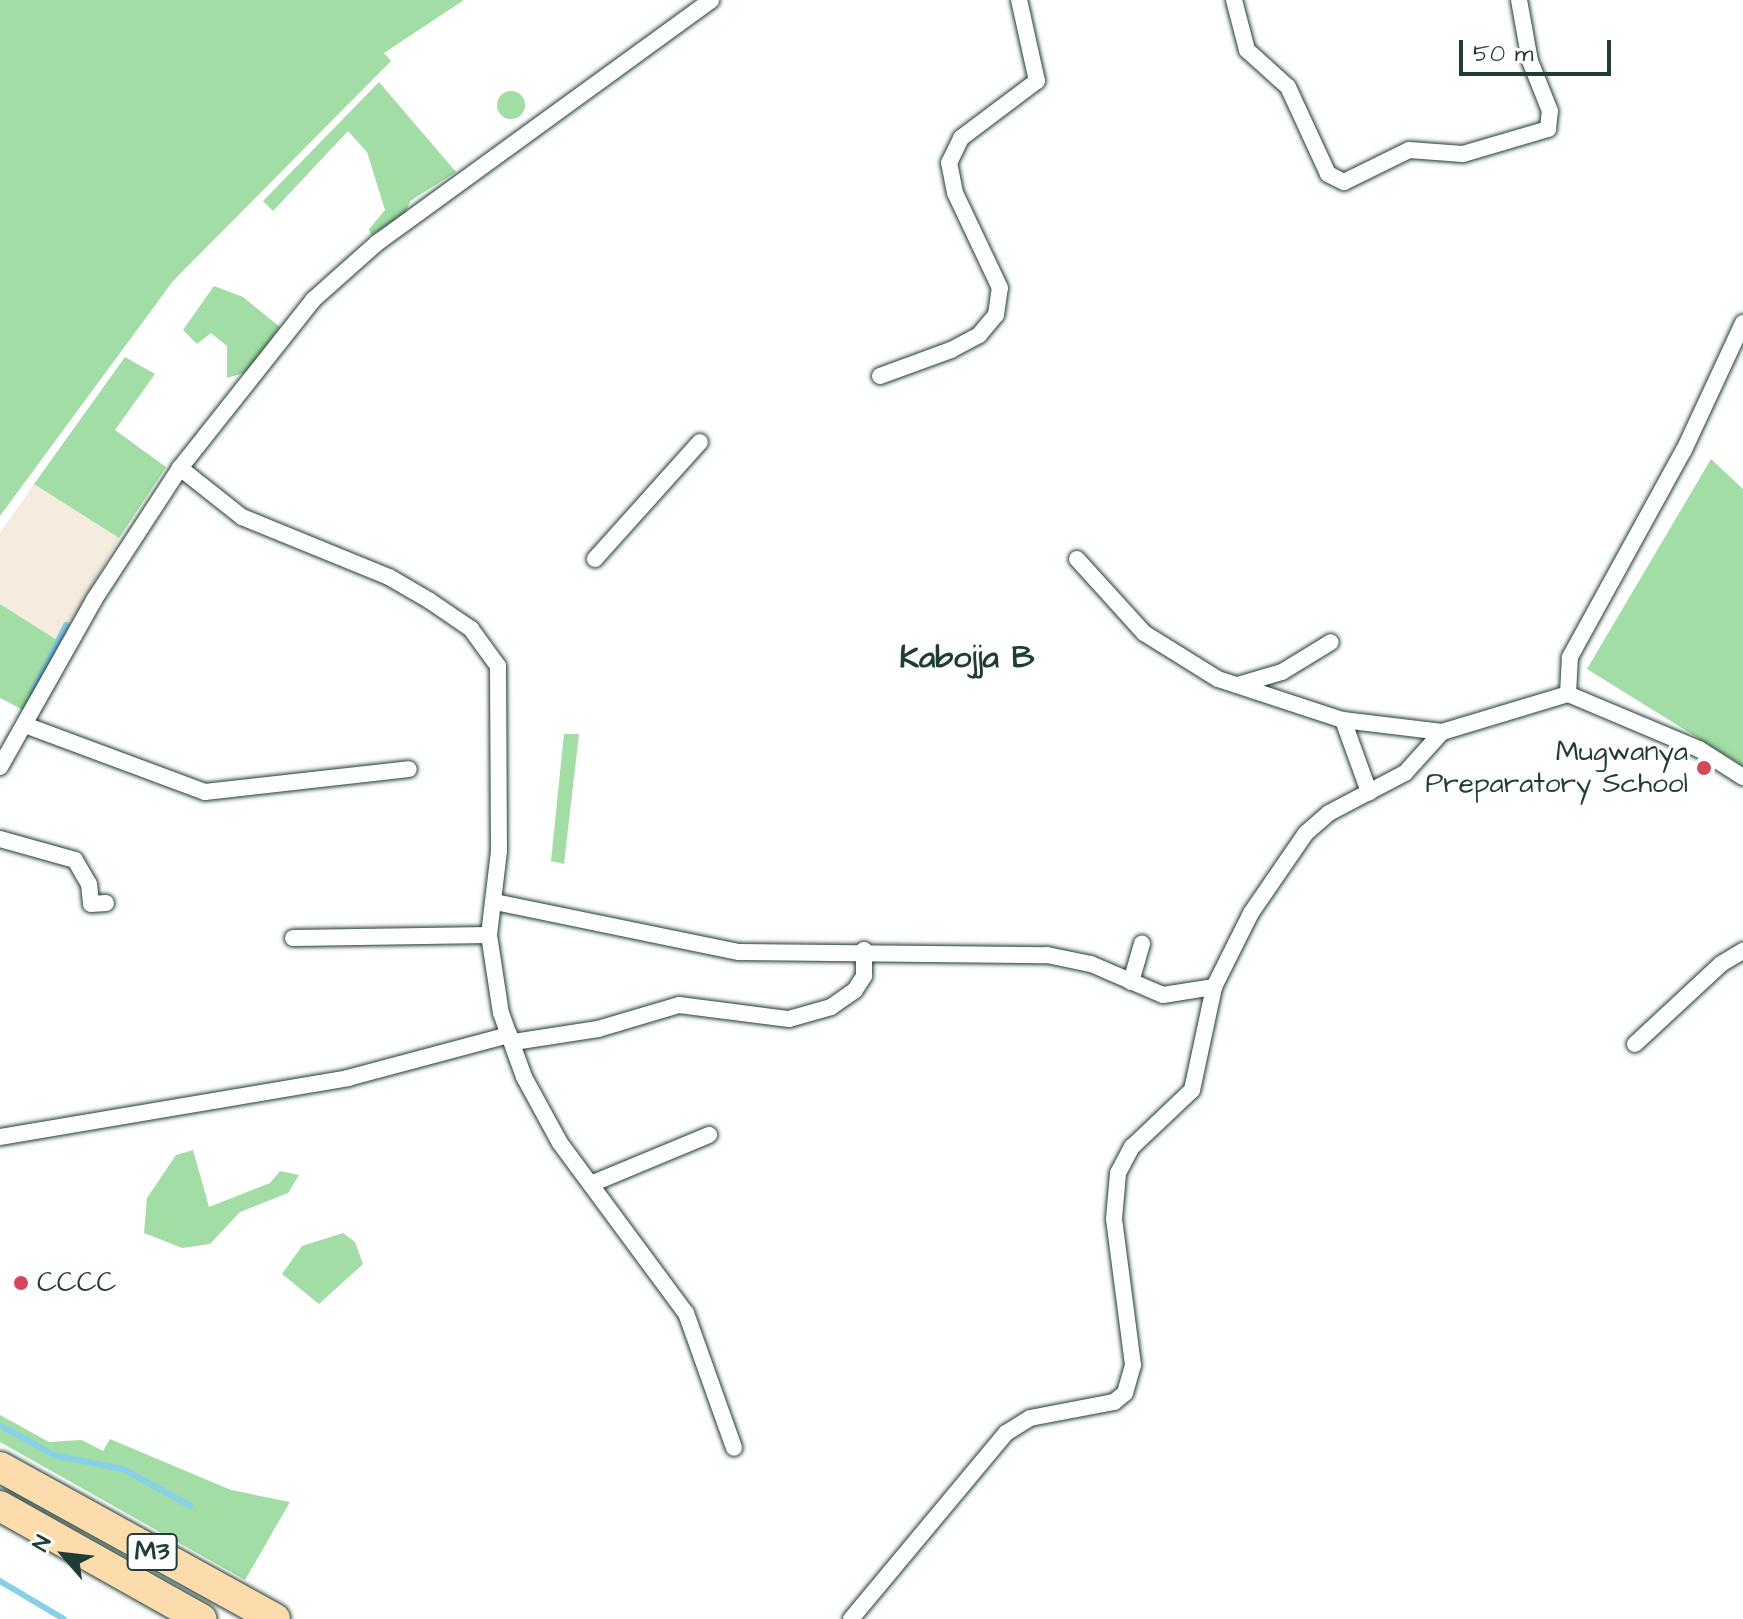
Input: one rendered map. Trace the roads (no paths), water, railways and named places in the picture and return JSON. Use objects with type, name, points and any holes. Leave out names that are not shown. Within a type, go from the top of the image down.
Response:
[{"type":"highway","name":"M3","points":[[0,1467],[275,1619]]},
{"type":"highway","name":"M3","points":[[0,1506],[201,1619]]},
{"type":"street","points":[[0,767],[94,600],[180,468],[313,300],[377,243],[711,0]]},
{"type":"street","points":[[880,376],[951,350],[979,335],[996,315],[1000,288],[955,193],[949,163],[961,138],[1037,81],[1019,0]]},
{"type":"street","points":[[1234,0],[1247,50],[1288,87],[1328,174],[1344,182],[1409,150],[1463,154],[1548,129],[1550,111],[1530,61],[1519,0]]},
{"type":"street","points":[[1568,694],[1570,657],[1684,450],[1743,323]]},
{"type":"street","points":[[595,559],[700,442]]},
{"type":"street","points":[[180,468],[242,517],[389,577],[484,644],[503,686],[495,902],[489,935],[490,966],[512,1039],[539,1107],[686,1313],[734,1448]]},
{"type":"street","points":[[1077,559],[1144,633],[1237,685],[1343,720],[1442,732],[1568,694],[1699,749],[1743,777]]},
{"type":"street","points":[[1237,685],[1282,672],[1331,642]]},
{"type":"street","points":[[1343,720],[1369,792]]},
{"type":"street","points":[[25,725],[205,792],[409,769]]},
{"type":"street","points":[[851,1619],[1006,1433],[1030,1418],[1114,1402],[1125,1393],[1133,1365],[1114,1219],[1118,1173],[1132,1147],[1192,1090],[1214,987],[1258,902],[1306,833],[1369,792],[1405,773],[1442,732]]},
{"type":"street","points":[[0,839],[75,860],[89,884],[91,904],[106,903]]},
{"type":"street","points":[[495,902],[739,952],[864,950],[1047,955],[1091,964],[1131,982],[1175,996],[1214,987]]},
{"type":"street","points":[[293,938],[489,935]]},
{"type":"street","points":[[1131,982],[1142,944]]},
{"type":"street","points":[[0,1137],[348,1078],[512,1039],[598,1029],[679,1005],[789,1019],[831,1007],[855,990],[864,976],[864,950]]},
{"type":"street","points":[[1635,1044],[1743,951]]},
{"type":"street","points":[[591,1184],[709,1135]]},
{"type":"waterway","points":[[33,691],[66,625]]},
{"type":"waterway","points":[[0,1425],[54,1455],[123,1469],[191,1506]]},
{"type":"waterway","points":[[0,1581],[64,1619]]},
{"type":"place","name":"Mugwanya Preparatory School","points":[[1704,768]]},
{"type":"place","name":"CCCC","points":[[21,1283]]},
{"type":"district","name":"Kabojja B","points":[[967,658]]}]
